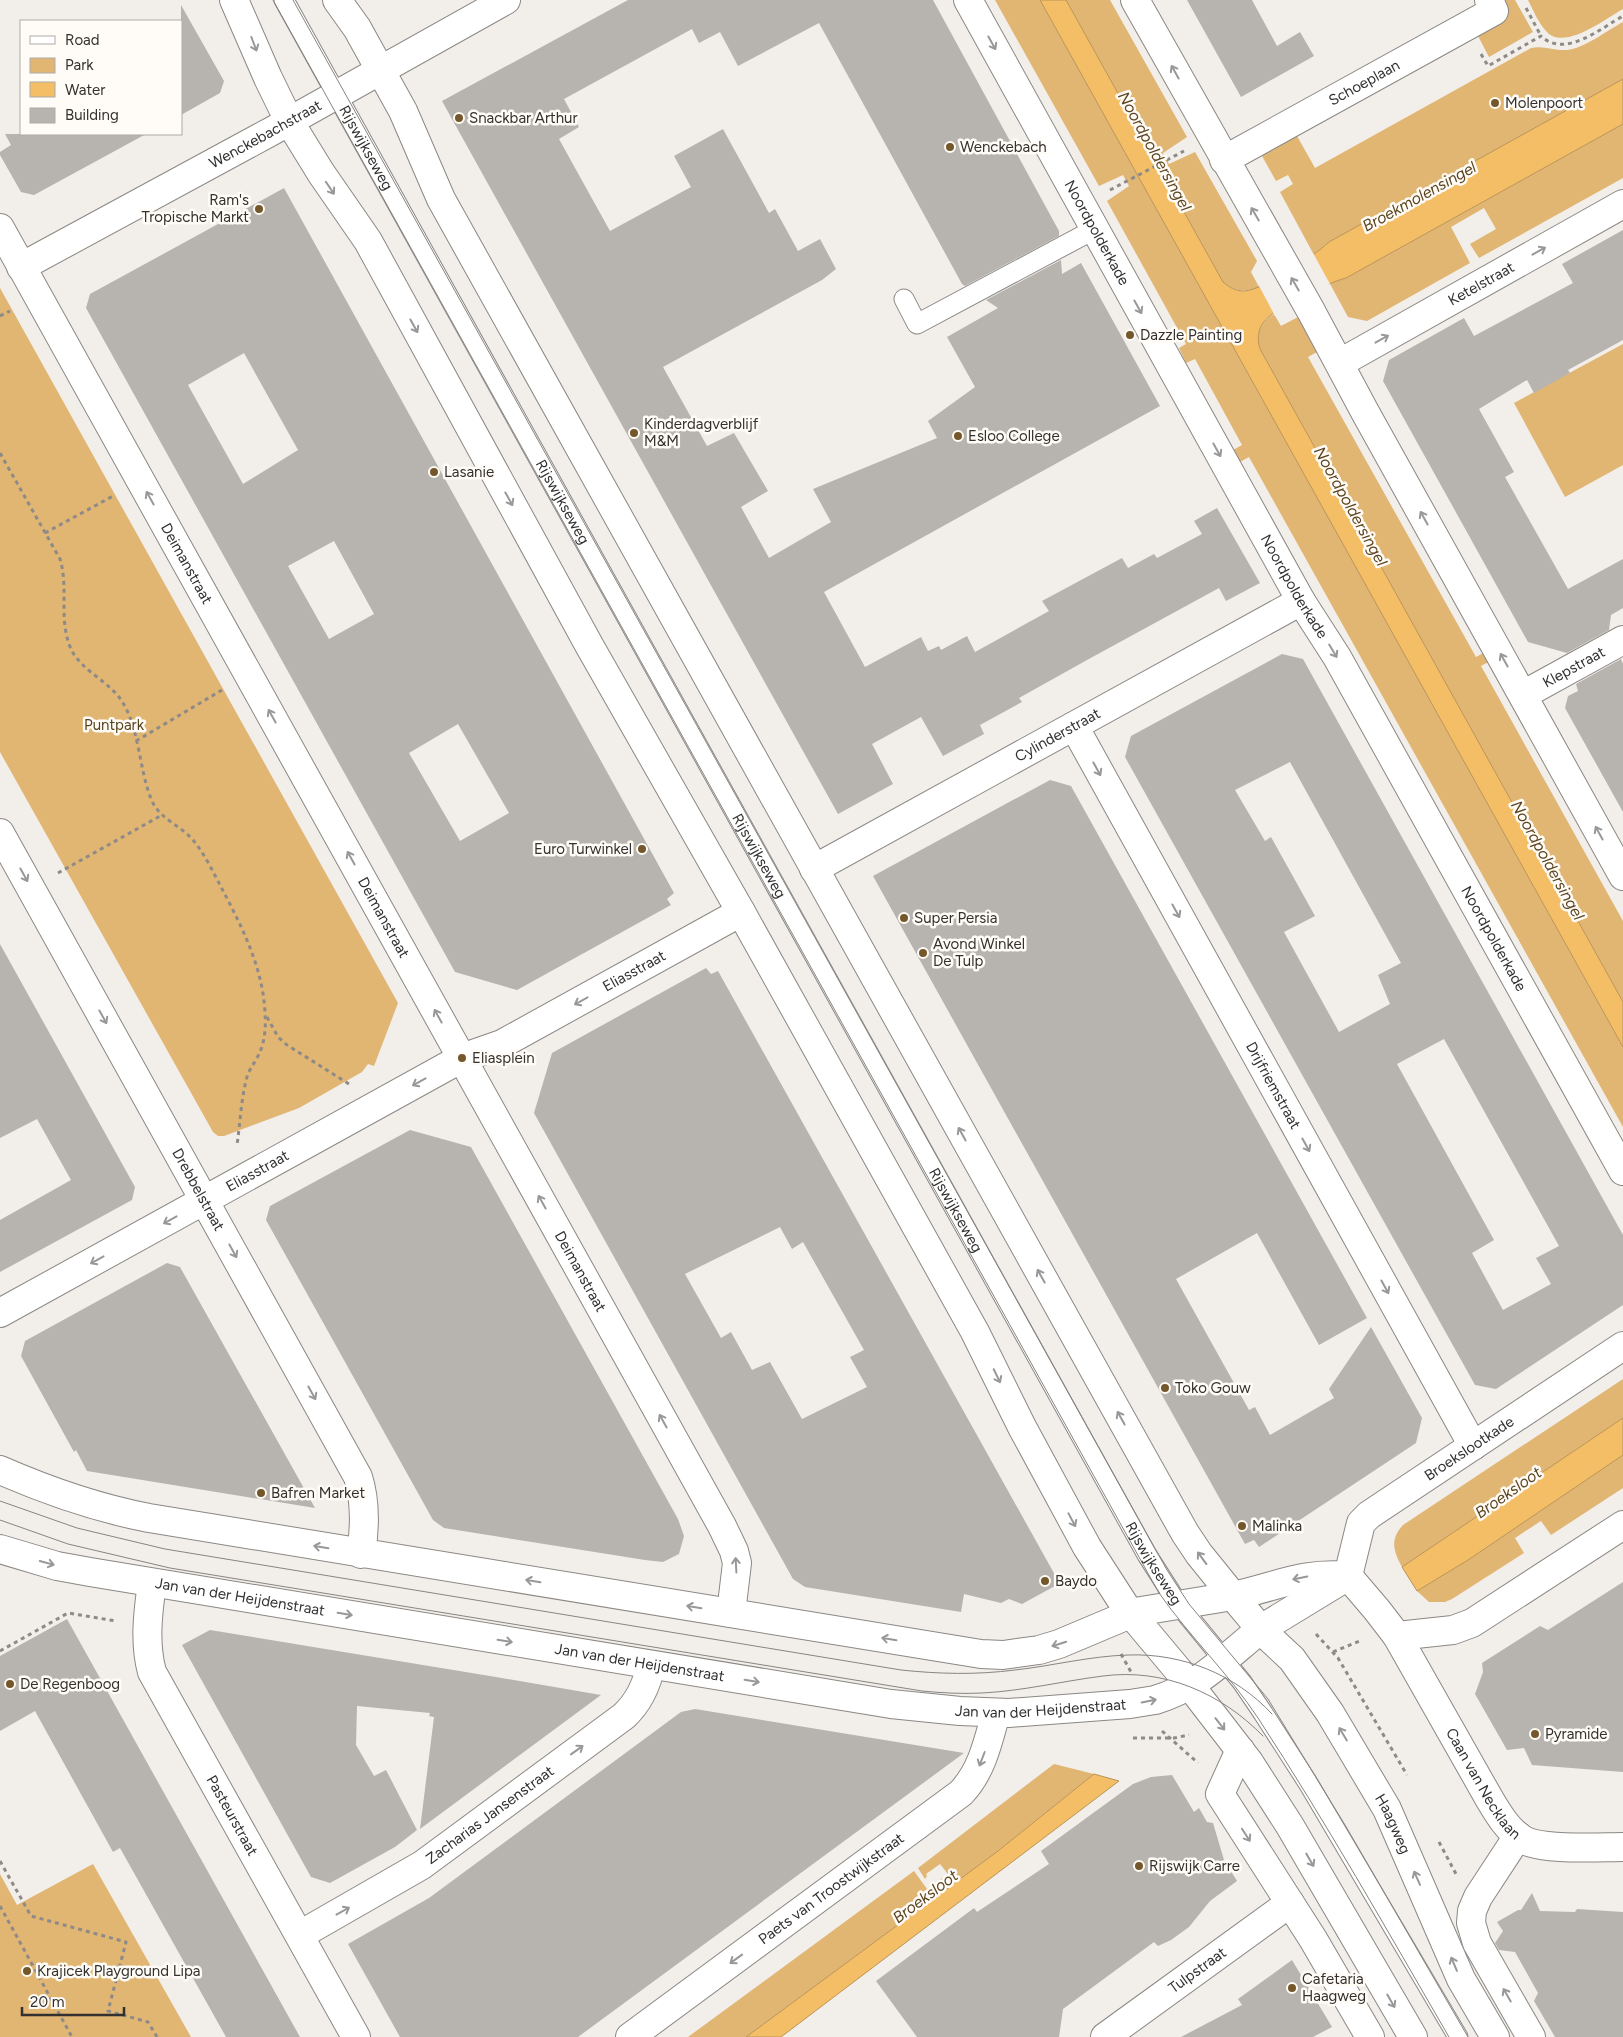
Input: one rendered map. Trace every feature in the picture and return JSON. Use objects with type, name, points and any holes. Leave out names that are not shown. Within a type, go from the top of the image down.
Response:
[{"type":"street","points":[[234,0],[289,121],[320,173],[368,241],[585,637],[975,1332],[1076,1528],[1105,1577],[1131,1614],[1240,1750],[1290,1826],[1413,2037]]},
{"type":"street","points":[[337,0],[357,28],[405,115],[438,193],[1185,1533],[1199,1554],[1261,1629],[1348,1576]]},
{"type":"street","name":"Wenckebachstraat","points":[[21,267],[506,0]]},
{"type":"street","name":"Noordpolderkade","points":[[968,0],[1301,601],[1337,657],[1623,1171]]},
{"type":"street","points":[[1135,0],[1340,362],[1369,421],[1623,876]]},
{"type":"street","name":"Schoeplaan","points":[[1224,160],[1466,27],[1491,6]]},
{"type":"street","name":"Ketelstraat","points":[[1340,362],[1623,204]]},
{"type":"street","name":"Deimanstraat","points":[[0,228],[731,1543],[737,1564],[731,1613]]},
{"type":"street","name":"Cylinderstraat","points":[[814,869],[1301,601]]},
{"type":"street","name":"Klepstraat","points":[[1523,695],[1623,640]]},
{"type":"street","name":"Drijfriemstraat","points":[[1074,726],[1473,1446]]},
{"type":"street","name":"Drebbelstraat","points":[[0,833],[358,1477],[364,1507],[364,1538],[361,1554]]},
{"type":"street","name":"Eliasstraat","points":[[0,1313],[462,1058],[496,1047],[741,912]]},
{"type":"street","name":"Broekslootkade","points":[[1348,1576],[1360,1528],[1366,1518],[1623,1346]]},
{"type":"street","points":[[0,1470],[50,1491],[110,1510],[149,1518],[963,1652],[1003,1655],[1039,1650],[1059,1644],[1131,1614],[1233,1596],[1304,1577],[1322,1575],[1348,1576],[1397,1636],[1434,1634],[1468,1625],[1623,1525]]},
{"type":"street","name":"Jan van der Heijdenstraat","points":[[0,1549],[57,1566],[891,1704],[960,1711],[1029,1712],[1139,1703],[1162,1698],[1190,1686],[1225,1660],[1261,1629]]},
{"type":"street","name":"Pasteurstraat","points":[[152,1582],[148,1626],[148,1654],[153,1673],[356,2037]]},
{"type":"street","name":"Haagweg","points":[[1261,1629],[1292,1659],[1306,1678],[1330,1713],[1387,1809],[1461,1979],[1495,2037]]},
{"type":"street","name":"Caan van Necklaan","points":[[1397,1636],[1505,1824],[1528,1842],[1542,1846],[1623,1847]]},
{"type":"street","name":"Zacharias Jansenstraat","points":[[300,1935],[422,1865],[626,1714],[643,1692],[651,1665]]},
{"type":"street","name":"Paets van Troostwijkstraat","points":[[630,2037],[961,1793],[972,1780],[981,1762],[996,1712]]},
{"type":"street","points":[[1240,1750],[1220,1794],[1290,1903],[1370,2037]]},
{"type":"street","points":[[1518,1836],[1478,1897],[1472,1911],[1471,1923],[1477,1943],[1532,2037]]},
{"type":"street","name":"Tulpstraat","points":[[1115,2030],[1290,1903]]},
{"type":"lane","name":"Rijswijkseweg","points":[[284,0],[1147,1555],[1179,1605],[1255,1699],[1313,1791],[1458,2037]]},
{"type":"lane","points":[[904,299],[917,324],[1095,229]]},
{"type":"path","points":[[1525,7],[1541,36],[1556,44],[1572,43],[1623,16]]},
{"type":"path","points":[[1466,27],[1488,66],[1541,36]]},
{"type":"path","points":[[1126,182],[1170,159]]},
{"type":"path","points":[[0,453],[60,559],[63,571],[65,626],[72,651],[85,667],[118,694],[127,711],[155,807],[192,839],[204,856],[254,956],[266,1014],[262,1048],[250,1068],[246,1081],[232,1186]]},
{"type":"path","points":[[45,533],[120,492]]},
{"type":"path","points":[[136,741],[224,689]]},
{"type":"path","points":[[24,877],[39,868],[45,880],[162,815]]},
{"type":"path","points":[[266,1014],[278,1037],[287,1045],[346,1082],[354,1085]]},
{"type":"path","points":[[0,1651],[68,1613],[148,1626]]},
{"type":"path","points":[[0,1861],[31,1916],[126,1942],[108,2011],[148,2022],[157,2037]]},
{"type":"path","points":[[0,1906],[72,2037]]},
{"type":"green space","points":[[995,0],[1040,0],[1623,1047],[1623,1127],[1249,457],[1240,462],[1233,450],[1242,445],[1195,359],[1186,363],[1179,348],[1186,344],[1107,201],[1129,186],[1123,175],[1099,186]]},
{"type":"green space","points":[[1066,0],[1110,0],[1187,137],[1163,153],[1169,164],[1195,152],[1257,261],[1251,272],[1259,287],[1240,290],[1232,288],[1223,282]]},
{"type":"green space","points":[[1504,0],[1515,0],[1533,32],[1489,57],[1478,36],[1499,24]]},
{"type":"green space","points":[[1528,0],[1623,0],[1623,9],[1584,32],[1563,38],[1553,36],[1546,31]]},
{"type":"green space","points":[[1623,22],[1623,79],[1329,242],[1314,255],[1280,192],[1293,184],[1288,175],[1276,181],[1262,156],[1297,136],[1315,168],[1531,48],[1573,49],[1588,43]]},
{"type":"green space","points":[[1623,124],[1623,178],[1479,258],[1470,244],[1496,229],[1484,208],[1451,227],[1470,263],[1367,321],[1348,317],[1329,282],[1346,278]]},
{"type":"green space","name":"Puntpark","points":[[0,288],[398,1003],[374,1066],[368,1064],[362,1072],[299,1108],[224,1136],[218,1136],[213,1132],[0,752]]},
{"type":"green space","points":[[1274,314],[1281,326],[1300,316],[1319,351],[1308,357],[1476,657],[1487,651],[1492,660],[1481,666],[1623,921],[1623,1002],[1260,349],[1258,339],[1260,329],[1266,320]]},
{"type":"green space","points":[[1623,344],[1623,465],[1565,497],[1514,403]]},
{"type":"green space","points":[[1623,1379],[1623,1418],[1402,1567],[1394,1545],[1396,1535],[1403,1525]]},
{"type":"green space","points":[[1623,1455],[1623,1488],[1551,1535],[1541,1521],[1515,1538],[1524,1553],[1452,1599],[1445,1602],[1429,1602],[1417,1591],[1468,1560]]},
{"type":"green space","points":[[1054,1764],[1094,1774],[998,1851],[746,2037],[688,2037],[914,1871],[927,1889],[948,1874],[940,1864],[926,1874],[925,1879],[918,1868]]},
{"type":"green space","points":[[93,1864],[191,2037],[0,2037],[0,1874],[17,1905]]},
{"type":"water","name":"Broekmolensingel","points":[[1040,0],[1066,0],[1223,282],[1241,291],[1253,289],[1276,279],[1329,242],[1623,79],[1623,124],[1346,278],[1314,290],[1289,303],[1263,323],[1258,339],[1260,349],[1623,1002],[1623,1047]]},
{"type":"water","points":[[1623,1418],[1623,1455],[1468,1560],[1417,1591],[1402,1567]]},
{"type":"water","points":[[1094,1774],[1119,1781],[781,2037],[746,2037],[998,1851]]},
{"type":"pier","points":[[1313,253],[1330,284],[1275,316],[1258,284]]},
{"type":"building","points":[[628,0],[933,0],[1059,231],[1059,236],[965,286],[962,284],[819,23],[738,66],[720,32],[699,43],[692,29],[564,99],[579,127],[559,139],[610,231],[691,187],[674,156],[723,129],[769,213],[775,209],[798,251],[820,239],[836,269],[822,280],[663,367],[707,446],[734,433],[768,491],[741,507],[769,558],[831,522],[813,489],[937,438],[928,421],[975,387],[947,337],[998,308],[986,300],[1061,260],[1062,274],[1081,263],[1160,406],[824,592],[865,667],[921,637],[928,651],[939,646],[941,650],[967,636],[975,652],[1049,611],[1042,601],[1122,558],[1128,568],[1154,554],[1157,558],[1202,534],[1194,521],[1217,508],[1260,583],[1226,601],[1219,588],[1087,660],[1019,698],[1022,702],[980,725],[984,734],[943,756],[921,717],[872,744],[893,784],[838,814],[442,101]]},
{"type":"building","points":[[1187,0],[1252,0],[1277,46],[1300,32],[1314,56],[1241,97]]},
{"type":"building","points":[[181,5],[224,81],[220,93],[182,114],[182,20]]},
{"type":"building","points":[[5,134],[144,135],[34,195],[21,192],[0,155],[0,152],[11,145]]},
{"type":"building","points":[[284,188],[674,893],[667,899],[671,905],[517,990],[455,972],[86,308],[90,294]],"holes":[[[244,353],[298,450],[243,484],[188,385]],[[334,541],[374,614],[329,639],[288,566]],[[458,724],[509,813],[460,841],[409,753]]]},
{"type":"building","points":[[1623,230],[1623,340],[1568,370],[1570,373],[1534,393],[1527,380],[1479,409],[1514,472],[1505,477],[1568,589],[1623,559],[1623,608],[1611,615],[1609,630],[1567,653],[1528,642],[1383,381],[1389,360],[1464,318],[1474,336],[1573,283],[1562,264]]},
{"type":"building","points":[[1282,654],[1303,659],[1623,1235],[1623,1305],[1496,1389],[1475,1385],[1125,757],[1131,736]],"holes":[[[1290,762],[1401,963],[1378,975],[1390,1004],[1339,1032],[1284,932],[1315,916],[1271,837],[1265,841],[1235,790]],[[1444,1039],[1559,1246],[1536,1258],[1551,1284],[1503,1310],[1472,1253],[1494,1240],[1397,1064]]]},
{"type":"building","points":[[1621,659],[1623,664],[1623,812],[1565,708],[1568,696],[1578,691],[1576,684]]},
{"type":"building","points":[[1050,780],[1071,786],[1367,1318],[1319,1345],[1257,1233],[1176,1279],[1249,1410],[1255,1407],[1270,1435],[1334,1398],[1329,1389],[1371,1327],[1422,1418],[1416,1443],[1259,1547],[1254,1540],[1245,1544],[873,876]]},
{"type":"building","points":[[0,944],[135,1187],[132,1200],[0,1272],[0,1220],[71,1180],[37,1119],[0,1138]]},
{"type":"building","points":[[706,968],[711,974],[718,971],[1055,1575],[1055,1586],[1022,1604],[1009,1599],[1001,1603],[964,1594],[961,1612],[805,1587],[793,1579],[534,1113],[552,1053]],"holes":[[[780,1227],[792,1249],[803,1242],[864,1350],[850,1357],[867,1387],[802,1419],[770,1362],[752,1370],[731,1332],[721,1338],[685,1274]]]},
{"type":"building","points":[[410,1130],[471,1147],[678,1519],[684,1536],[679,1554],[663,1562],[645,1560],[444,1528],[433,1520],[266,1220],[270,1206]]},
{"type":"building","points":[[167,1263],[180,1267],[315,1508],[87,1471],[76,1450],[74,1452],[21,1356],[25,1341]]},
{"type":"building","points":[[1623,1582],[1623,1772],[1532,1765],[1524,1748],[1507,1750],[1475,1694],[1483,1672],[1482,1663],[1540,1626],[1548,1630]]},
{"type":"building","points":[[67,1619],[300,2037],[226,2037],[120,1848],[113,1852],[35,1711],[0,1731],[0,1656]]},
{"type":"building","points":[[210,1630],[601,1695],[420,1829],[434,1717],[429,1716],[430,1713],[357,1706],[356,1745],[374,1776],[386,1770],[417,1830],[395,1847],[330,1883],[311,1877],[182,1645]]},
{"type":"building","points":[[695,1709],[964,1753],[578,2037],[400,2037],[348,1944],[429,1898],[681,1712]]},
{"type":"building","points":[[1172,1775],[1194,1812],[1199,1808],[1207,1822],[1213,1823],[1224,1860],[1237,1881],[1210,1901],[1189,1927],[1171,1940],[1158,1946],[1154,1942],[1063,2009],[1059,2037],[917,2037],[876,1981],[974,1908],[977,1912],[1049,1864],[1041,1851],[1133,1784],[1151,1777]]},
{"type":"building","points":[[1532,1893],[1540,1911],[1575,1912],[1577,1909],[1623,1912],[1623,2037],[1555,2037],[1534,2001],[1538,1993],[1515,1952],[1499,1950],[1495,1943],[1503,1931],[1497,1922],[1521,1910]]},
{"type":"building","points":[[1292,1960],[1332,2027],[1313,2037],[1181,2037],[1242,2005],[1238,1999]]},
{"type":"tram line","points":[[273,0],[1159,1593],[1183,1625],[1235,1686],[1258,1718],[1332,1836],[1449,2037]]},
{"type":"tram line","points":[[293,0],[1167,1570],[1189,1604],[1268,1699],[1345,1825],[1468,2037]]},
{"type":"tram line","points":[[0,1501],[77,1528],[165,1549],[901,1670],[943,1673],[986,1673],[1114,1656],[1148,1655],[1168,1658],[1188,1662],[1224,1677],[1257,1700],[1272,1714]]},
{"type":"tram line","points":[[0,1520],[68,1544],[170,1568],[922,1691],[982,1693],[1103,1676],[1148,1676],[1169,1680],[1210,1696],[1229,1707],[1263,1736]]},
{"type":"place","name":"Molenpoort","points":[[1495,103]]},
{"type":"place","name":"Snackbar Arthur","points":[[459,118]]},
{"type":"place","name":"Wenckebach","points":[[950,147]]},
{"type":"place","name":"Ram's Tropische Markt","points":[[259,209]]},
{"type":"place","name":"Dazzle Painting","points":[[1130,335]]},
{"type":"place","name":"Kinderdagverblijf M&M","points":[[634,433]]},
{"type":"place","name":"Esloo College","points":[[958,436]]},
{"type":"place","name":"Lasanie","points":[[434,472]]},
{"type":"place","name":"Euro Turwinkel","points":[[642,849]]},
{"type":"place","name":"Super Persia","points":[[904,918]]},
{"type":"place","name":"Avond Winkel De Tulp","points":[[923,953]]},
{"type":"place","name":"Eliasplein","points":[[462,1058]]},
{"type":"place","name":"Toko Gouw","points":[[1165,1388]]},
{"type":"place","name":"Bafren Market","points":[[261,1493]]},
{"type":"place","name":"Malinka","points":[[1242,1526]]},
{"type":"place","name":"Baydo","points":[[1045,1581]]},
{"type":"place","name":"De Regenboog","points":[[10,1684]]},
{"type":"place","name":"Pyramide","points":[[1535,1734]]},
{"type":"place","name":"Rijswijk Carre","points":[[1139,1866]]},
{"type":"place","name":"Krajicek Playground Lipa","points":[[27,1971]]},
{"type":"place","name":"Cafetaria Haagweg","points":[[1292,1988]]},
{"type":"water label","name":"Noordpoldersingel","points":[[1155,151]]},
{"type":"water label","name":"Noordpoldersingel","points":[[1351,506]]},
{"type":"water label","name":"Noordpoldersingel","points":[[1548,860]]},
{"type":"water label","name":"Broeksloot","points":[[1508,1492]]},
{"type":"water label","name":"Broeksloot","points":[[925,1896]]}]
